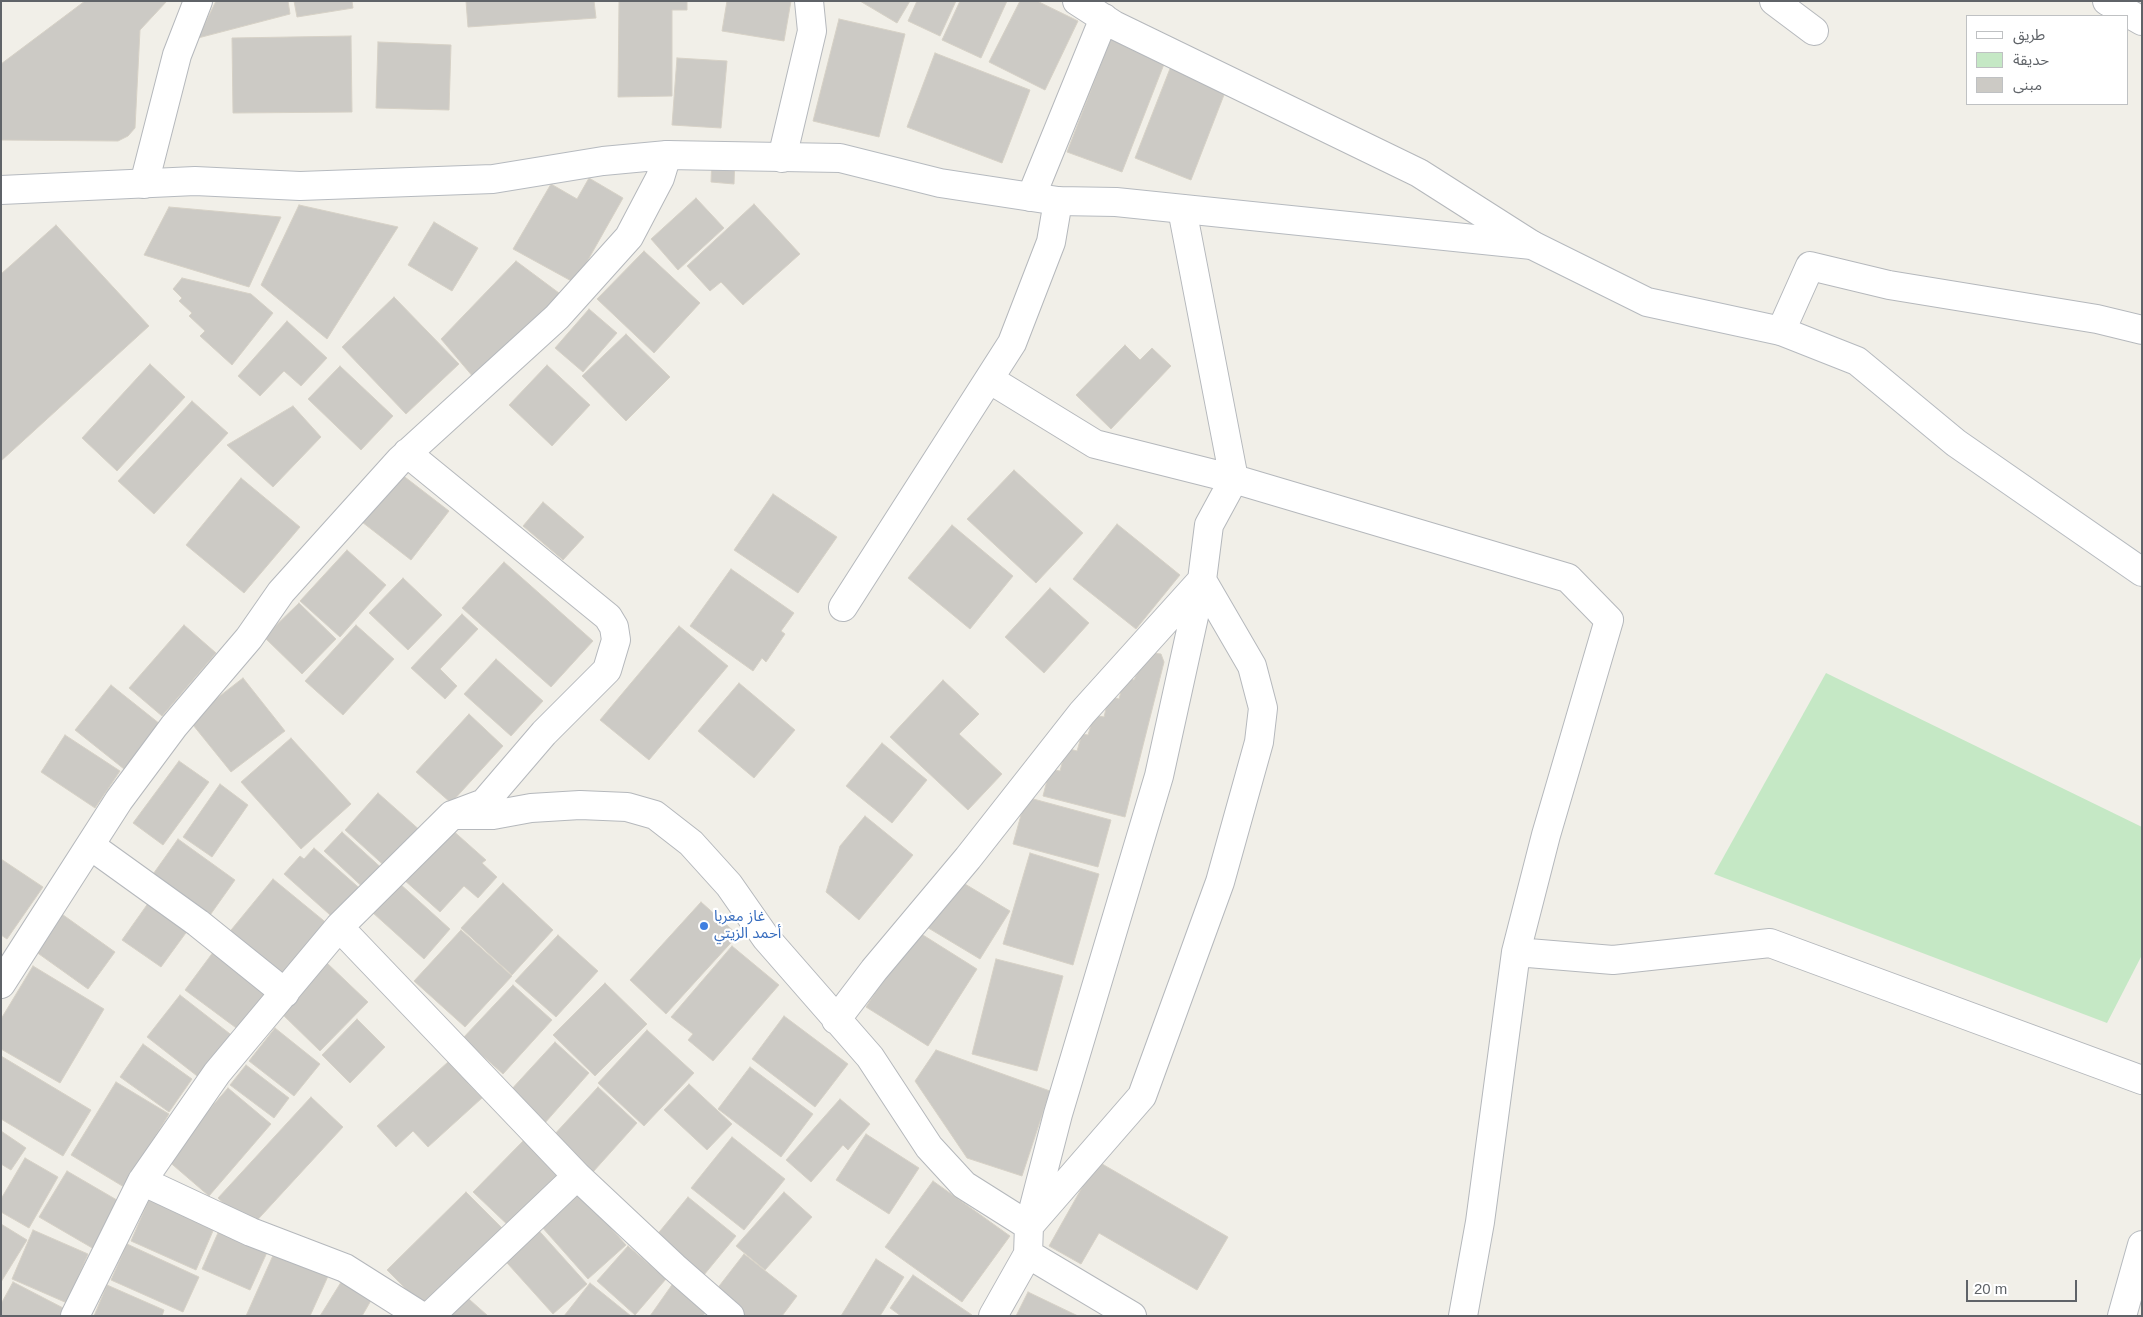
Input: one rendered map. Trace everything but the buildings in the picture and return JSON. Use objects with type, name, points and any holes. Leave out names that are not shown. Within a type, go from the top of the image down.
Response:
[{"type":"street","points":[[144,184],[177,55],[198,1]]},
{"type":"street","points":[[782,158],[812,31],[809,1]]},
{"type":"street","points":[[1077,1],[1104,18],[1419,173],[1532,245],[1647,302],[1781,331],[1857,361],[1956,443],[2142,572]]},
{"type":"street","points":[[1774,1],[1814,31]]},
{"type":"street","points":[[2106,1],[2142,21]]},
{"type":"street","points":[[1031,197],[1104,18]]},
{"type":"street","points":[[1,984],[119,800],[174,726],[249,638],[281,592],[407,453],[558,317],[629,237],[660,178],[667,155]]},
{"type":"street","points":[[1,190],[195,181],[300,186],[493,179],[604,161],[667,155],[840,158],[940,183],[1058,201],[1116,202],[1532,245]]},
{"type":"street","points":[[843,607],[1012,343],[1051,242],[1058,201]]},
{"type":"street","points":[[993,1316],[1028,1254],[1029,1226],[1058,1114],[1159,776],[1202,580],[1209,525],[1234,479],[1182,209]]},
{"type":"street","points":[[1781,331],[1810,266],[1889,285],[2097,319],[2142,330]]},
{"type":"street","points":[[989,379],[1095,444],[1234,479],[1568,578],[1609,620],[1546,835],[1516,952],[1480,1222],[1463,1316]]},
{"type":"street","points":[[76,1316],[142,1181],[217,1074],[339,927],[452,816],[484,803],[544,733],[608,670],[616,640],[614,627],[608,617],[407,453]]},
{"type":"street","points":[[836,1020],[874,970],[968,858],[1082,713],[1202,580]]},
{"type":"street","points":[[1029,1226],[1142,1096],[1220,882],[1259,742],[1263,708],[1252,666],[1202,580]]},
{"type":"street","points":[[452,816],[493,815],[531,808],[580,805],[627,807],[655,815],[691,843],[729,885],[766,938],[870,1057],[929,1147],[964,1185],[1029,1226]]},
{"type":"street","points":[[91,846],[198,923],[285,994]]},
{"type":"street","points":[[339,927],[578,1176],[674,1267],[730,1316]]},
{"type":"street","points":[[1516,952],[1613,960],[1770,943],[2142,1080]]},
{"type":"street","points":[[430,1316],[578,1176]]},
{"type":"street","points":[[142,1181],[251,1232],[345,1268],[421,1316]]},
{"type":"street","points":[[2122,1316],[2142,1245]]},
{"type":"street","points":[[1028,1254],[1132,1316]]},
{"type":"green space","points":[[1826,673],[2142,827],[2142,955],[2107,1023],[1714,874]]},
{"type":"place","name":"غاز معربا أحمد الزيتي","points":[[704,926]]}]
